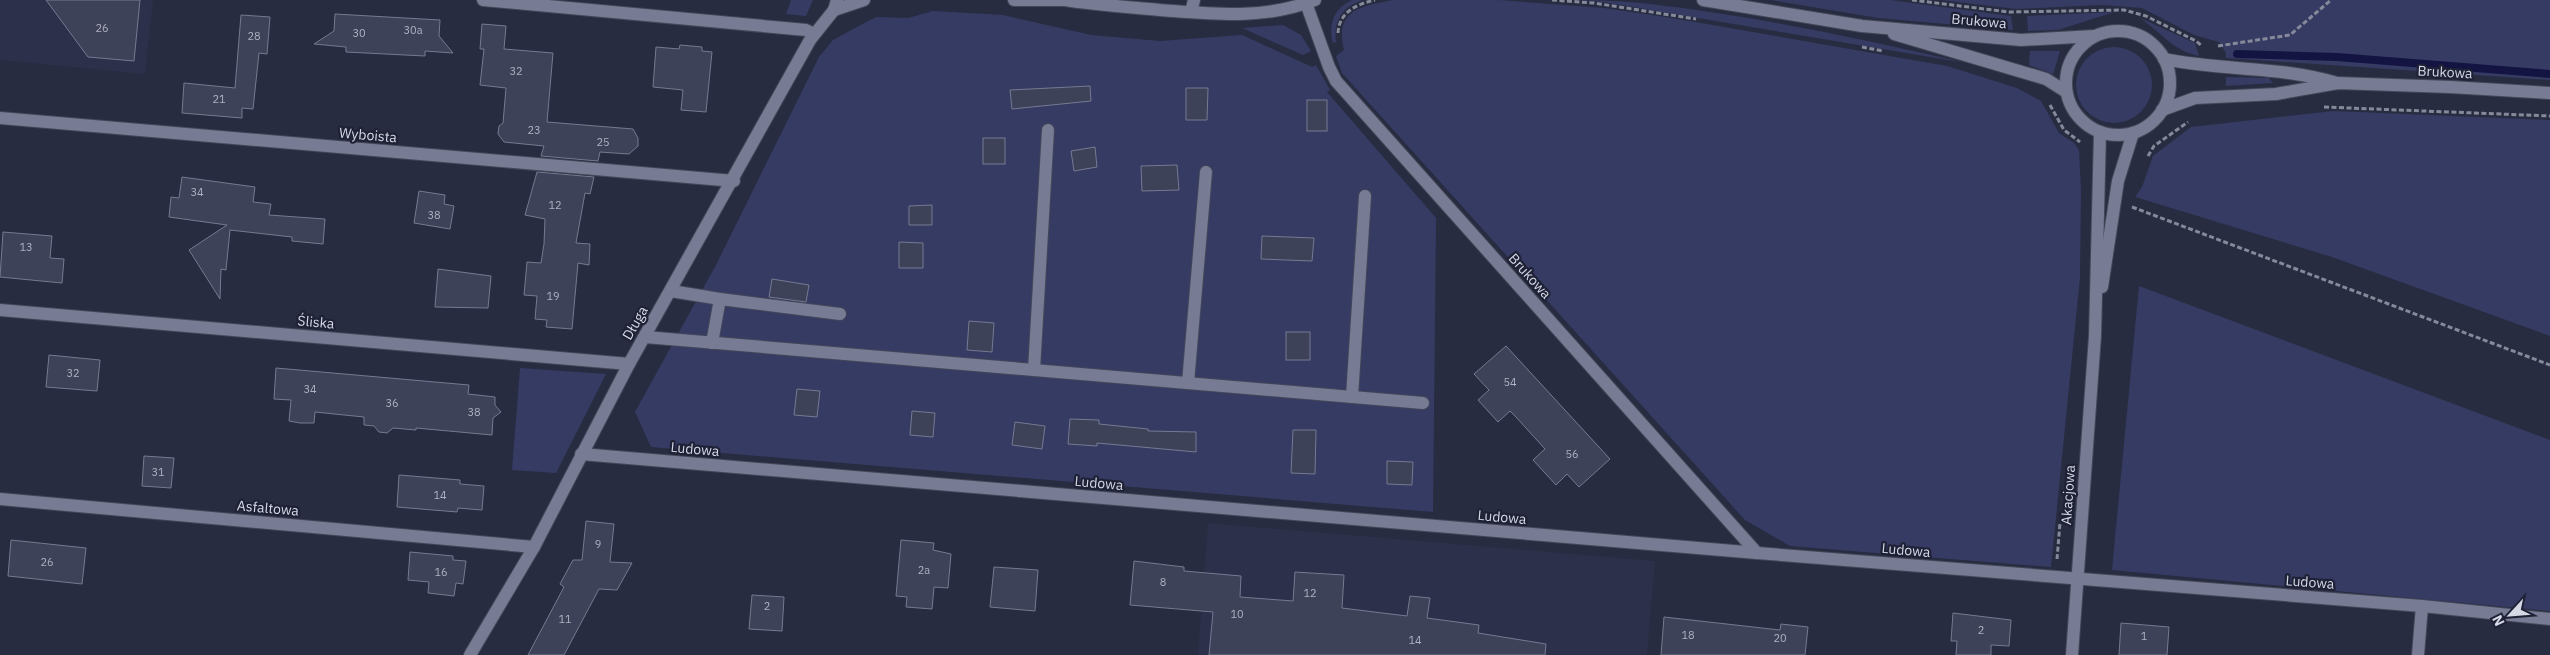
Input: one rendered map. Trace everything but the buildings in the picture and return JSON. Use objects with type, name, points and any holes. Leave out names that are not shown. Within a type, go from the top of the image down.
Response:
[{"type":"street","points":[[483,0],[806,30],[814,34]]},
{"type":"street","name":"Długa","points":[[470,655],[534,548],[629,364],[734,181],[814,34],[836,5],[864,0]]},
{"type":"street","name":"Brukowa","points":[[1014,0],[1065,0],[1192,6],[1249,15],[1311,2],[1324,54],[1331,72],[1340,86],[1757,553]]},
{"type":"street","name":"Brukowa","points":[[1703,0],[1862,26],[2021,40],[2094,36]]},
{"type":"street","name":"Brukowa","points":[[1862,26],[2046,79],[2065,90]]},
{"type":"street","points":[[2113,31],[2134,33],[2152,43],[2164,59],[2169,72],[2168,98],[2155,120],[2133,133],[2116,135],[2100,132],[2082,122],[2070,106],[2065,90],[2068,67],[2073,54],[2083,42],[2094,36],[2113,31]]},
{"type":"street","name":"Brukowa","points":[[2164,59],[2189,64],[2285,72],[2338,84]]},
{"type":"street","name":"Brukowa","points":[[2162,110],[2192,99],[2276,94],[2338,84],[2450,86],[2550,94]]},
{"type":"street","name":"Wyboista","points":[[0,118],[734,181]]},
{"type":"street","points":[[1034,370],[1048,130]]},
{"type":"street","name":"Akacjowa","points":[[2072,655],[2095,336],[2100,132]]},
{"type":"street","name":"Akacjowa","points":[[2095,336],[2118,182],[2133,133]]},
{"type":"street","points":[[1188,383],[1206,172]]},
{"type":"street","points":[[1352,397],[1365,196]]},
{"type":"street","points":[[671,291],[840,314]]},
{"type":"street","points":[[712,343],[720,299]]},
{"type":"street","name":"Śliska","points":[[0,310],[629,364]]},
{"type":"street","points":[[645,337],[1423,403]]},
{"type":"street","name":"Ludowa","points":[[581,454],[1757,553],[2422,606],[2550,619]]},
{"type":"street","name":"Asfaltowa","points":[[0,499],[534,548]]},
{"type":"street","points":[[2418,655],[2422,606]]},
{"type":"path","points":[[1324,54],[1340,48],[1338,26],[1344,14],[1353,7],[1375,0]]},
{"type":"path","points":[[1552,0],[1594,3],[1698,19]]},
{"type":"path","points":[[2213,47],[2290,35],[2331,0]]},
{"type":"path","points":[[1861,47],[1891,52]]},
{"type":"path","points":[[2047,99],[2064,130],[2082,145]]},
{"type":"path","points":[[2321,107],[2550,116]]},
{"type":"path","points":[[2146,163],[2154,146],[2190,122]]},
{"type":"path","points":[[2115,200],[2550,365]]},
{"type":"path","points":[[2055,577],[2061,519]]},
{"type":"shaded area","points":[[0,0],[153,0],[145,74],[0,60]]},
{"type":"shaded area","points":[[791,0],[813,0],[806,16],[786,14]]},
{"type":"shaded area","points":[[1352,0],[1363,0],[1344,11],[1340,16],[1335,34],[1336,42],[1333,43],[1331,30],[1334,18],[1346,3]]},
{"type":"shaded area","points":[[1393,0],[1499,0],[1604,8],[1672,18],[1947,66],[2017,88],[2041,101],[2059,133],[2074,143],[2079,150],[2081,190],[2080,277],[2051,567],[1790,546],[1745,520],[1342,73],[1336,56],[1344,50],[1343,26],[1347,18],[1361,8]]},
{"type":"shaded area","points":[[1579,0],[1643,3],[1749,18],[1858,39],[1966,63],[1603,2]]},
{"type":"shaded area","points":[[1771,0],[1890,0],[2011,16],[2013,30],[1878,18]]},
{"type":"shaded area","points":[[1941,0],[2550,0],[2550,80],[2226,58],[2226,53],[2219,42],[2194,35],[2142,8],[2102,5],[2016,9]]},
{"type":"shaded area","points":[[933,11],[1003,15],[1091,35],[1160,41],[1242,35],[1312,67],[1316,65],[1330,90],[1327,92],[1436,218],[1433,512],[651,447],[635,412],[716,265],[819,57],[833,40],[877,17],[908,18]]},
{"type":"shaded area","points":[[2114,12],[2058,30],[2028,31],[2027,16]]},
{"type":"shaded area","points":[[2138,17],[2195,43],[2199,56],[2174,45]]},
{"type":"shaded area","points":[[1283,25],[1301,35],[1311,51],[1303,55],[1242,28]]},
{"type":"shaded area","points":[[2114,47],[2129,50],[2141,58],[2149,70],[2152,85],[2149,100],[2141,112],[2129,120],[2114,123],[2099,120],[2087,112],[2079,100],[2076,85],[2079,70],[2087,58],[2099,50]]},
{"type":"shaded area","points":[[2030,51],[2060,51],[2053,74],[2029,65]]},
{"type":"shaded area","points":[[2226,77],[2269,78],[2273,83],[2226,86]]},
{"type":"shaded area","points":[[2333,111],[2550,120],[2550,336],[2332,257],[2135,197],[2142,187],[2153,156],[2191,127]]},
{"type":"shaded area","points":[[2139,286],[2550,440],[2550,611],[2112,570]]},
{"type":"shaded area","points":[[520,368],[606,374],[556,473],[512,470]]},
{"type":"shaded area","points":[[1208,523],[1655,561],[1647,655],[1198,655]]},
{"type":"waterway","points":[[2237,54],[2337,57],[2550,74]]}]
